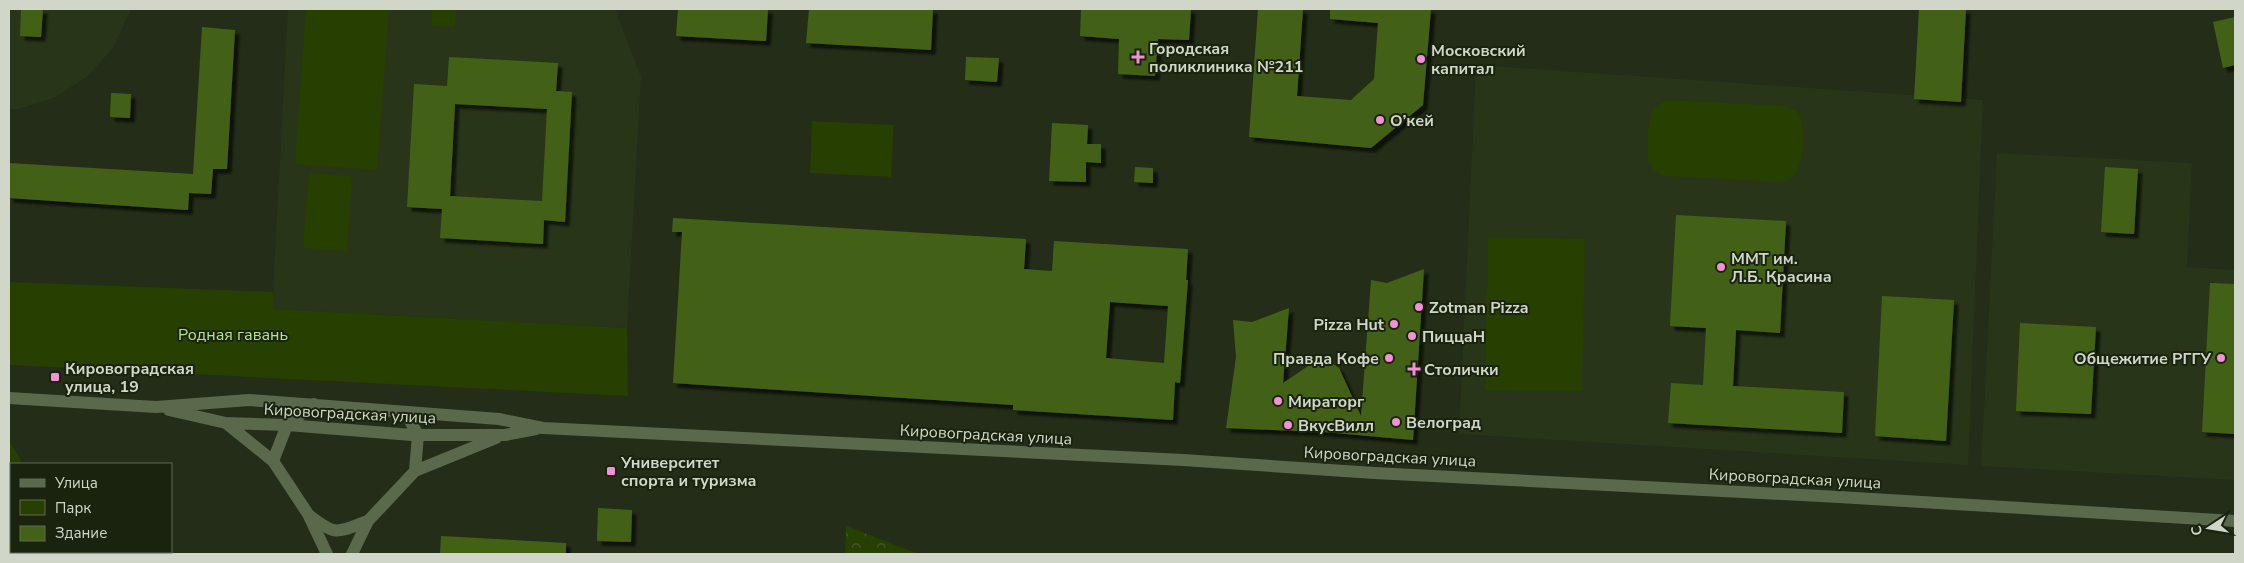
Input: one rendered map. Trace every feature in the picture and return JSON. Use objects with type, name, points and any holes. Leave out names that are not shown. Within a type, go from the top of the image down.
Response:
[{"type":"street","name":"Кировоградская улица","points":[[9,398],[156,408],[226,423],[287,425],[418,435],[505,435],[544,428]]},
{"type":"street","name":"Кировоградская улица","points":[[156,408],[248,400],[499,419],[544,428],[1183,460],[1374,472],[1839,496],[2235,521]]},
{"type":"street","points":[[273,461],[287,425],[314,404]]},
{"type":"street","points":[[405,412],[418,435],[415,471]]},
{"type":"street","points":[[226,423],[273,461],[308,514],[327,554]]},
{"type":"street","points":[[352,554],[368,521],[415,471],[485,441],[505,435]]},
{"type":"street","points":[[308,514],[328,530],[341,530],[368,521]]},
{"type":"shaded area","points":[[9,9],[131,9],[113,48],[88,76],[56,97],[19,109],[9,109]]},
{"type":"shaded area","points":[[288,9],[615,9],[641,77],[627,328],[272,309]]},
{"type":"shaded area","name":"ММТ им. Л.Б. Красина","points":[[1476,65],[1983,100],[1968,465],[1459,434]]},
{"type":"shaded area","points":[[1997,153],[2192,163],[2187,267],[2235,270],[2235,480],[1981,466]]},
{"type":"green space","points":[[306,9],[389,9],[377,170],[295,164]]},
{"type":"green space","points":[[432,9],[456,9],[455,27],[431,26]]},
{"type":"green space","points":[[1668,100],[1786,106],[1793,109],[1799,114],[1801,119],[1803,135],[1800,161],[1796,173],[1791,179],[1783,182],[1665,176],[1658,173],[1651,166],[1648,159],[1649,128],[1654,109],[1659,104]]},
{"type":"green space","points":[[812,121],[894,125],[891,177],[810,173]]},
{"type":"green space","points":[[309,173],[352,176],[347,251],[303,248]]},
{"type":"green space","points":[[1488,237],[1585,239],[1582,391],[1485,390]]},
{"type":"green space","name":"Родная гавань","points":[[9,282],[273,292],[273,309],[627,328],[628,396],[9,365]]},
{"type":"green space","points":[[9,440],[22,463],[10,463],[10,546]]},
{"type":"green space","points":[[846,526],[919,554],[845,554]]},
{"type":"building","points":[[21,9],[43,9],[41,37],[20,36]]},
{"type":"building","points":[[678,9],[768,9],[766,41],[676,36]]},
{"type":"building","points":[[809,9],[933,9],[931,50],[806,43]]},
{"type":"building","name":"Городская поликлиника №211","points":[[1081,9],[1191,9],[1189,40],[1158,39],[1155,76],[1118,74],[1119,39],[1080,36]]},
{"type":"building","points":[[1258,9],[1303,9],[1297,96],[1351,100],[1374,79],[1378,23],[1330,19],[1330,9],[1431,9],[1423,105],[1371,148],[1249,137]]},
{"type":"building","points":[[1919,9],[1966,9],[1961,102],[1914,99]]},
{"type":"building","points":[[2235,17],[2235,65],[2223,68],[2213,22]]},
{"type":"building","points":[[202,27],[235,30],[227,169],[213,169],[211,194],[189,193],[188,210],[9,198],[9,163],[193,174]]},
{"type":"building","points":[[449,57],[558,63],[556,91],[572,92],[565,222],[544,220],[543,244],[440,238],[442,209],[407,207],[414,84],[447,86]],"holes":[[[455,104],[547,109],[542,201],[450,196]]]},
{"type":"building","points":[[966,57],[999,58],[997,82],[965,80]]},
{"type":"building","points":[[111,93],[131,94],[130,118],[110,117]]},
{"type":"building","points":[[1052,123],[1088,125],[1087,144],[1101,144],[1101,163],[1086,162],[1086,182],[1049,181]]},
{"type":"building","points":[[1135,167],[1153,168],[1153,183],[1134,182]]},
{"type":"building","points":[[2105,167],[2138,169],[2134,234],[2101,232]]},
{"type":"building","points":[[1676,215],[1786,221],[1780,333],[1736,330],[1733,386],[1844,392],[1842,433],[1668,423],[1671,383],[1703,385],[1706,328],[1670,326]]},
{"type":"building","points":[[673,218],[1026,239],[1024,269],[1052,271],[1054,241],[1188,249],[1186,280],[1188,280],[1180,383],[1175,382],[1173,420],[1013,410],[1013,405],[673,383],[682,232],[672,232]],"holes":[[[1110,302],[1168,306],[1164,363],[1106,358]]]},
{"type":"building","points":[[1424,269],[1413,440],[1324,432],[1226,428],[1236,357],[1233,320],[1252,322],[1289,308],[1283,383],[1314,362],[1324,360],[1332,363],[1339,368],[1361,416],[1371,280],[1387,283]]},
{"type":"building","name":"Общежитие РГГУ","points":[[2210,283],[2235,284],[2235,434],[2202,432]]},
{"type":"building","points":[[1882,296],[1954,300],[1946,441],[1875,436]]},
{"type":"building","points":[[2020,323],[2096,327],[2091,414],[2016,411]]},
{"type":"building","points":[[598,508],[632,510],[631,542],[597,541]]},
{"type":"building","points":[[441,536],[566,543],[566,554],[440,554]]},
{"type":"place","name":"Городская поликлиника №211","points":[[1138,57]]},
{"type":"place","name":"Московский капитал","points":[[1421,59]]},
{"type":"place","name":"О’кей","points":[[1380,120]]},
{"type":"place","name":"ММТ им. Л.Б. Красина","points":[[1721,267]]},
{"type":"place","name":"Zotman Pizza","points":[[1419,307]]},
{"type":"place","name":"Pizza Hut","points":[[1394,324]]},
{"type":"place","name":"ПиццаН","points":[[1412,336]]},
{"type":"place","name":"Правда Кофе","points":[[1389,358]]},
{"type":"place","name":"Общежитие РГГУ","points":[[2221,358]]},
{"type":"place","name":"Столички","points":[[1414,369]]},
{"type":"place","name":"Кировоградская улица, 19","points":[[55,377]]},
{"type":"place","name":"Мираторг","points":[[1278,401]]},
{"type":"place","name":"Велоград","points":[[1396,422]]},
{"type":"place","name":"ВкусВилл","points":[[1288,425]]},
{"type":"place","name":"Университет спорта и туризма","points":[[611,471]]}]
